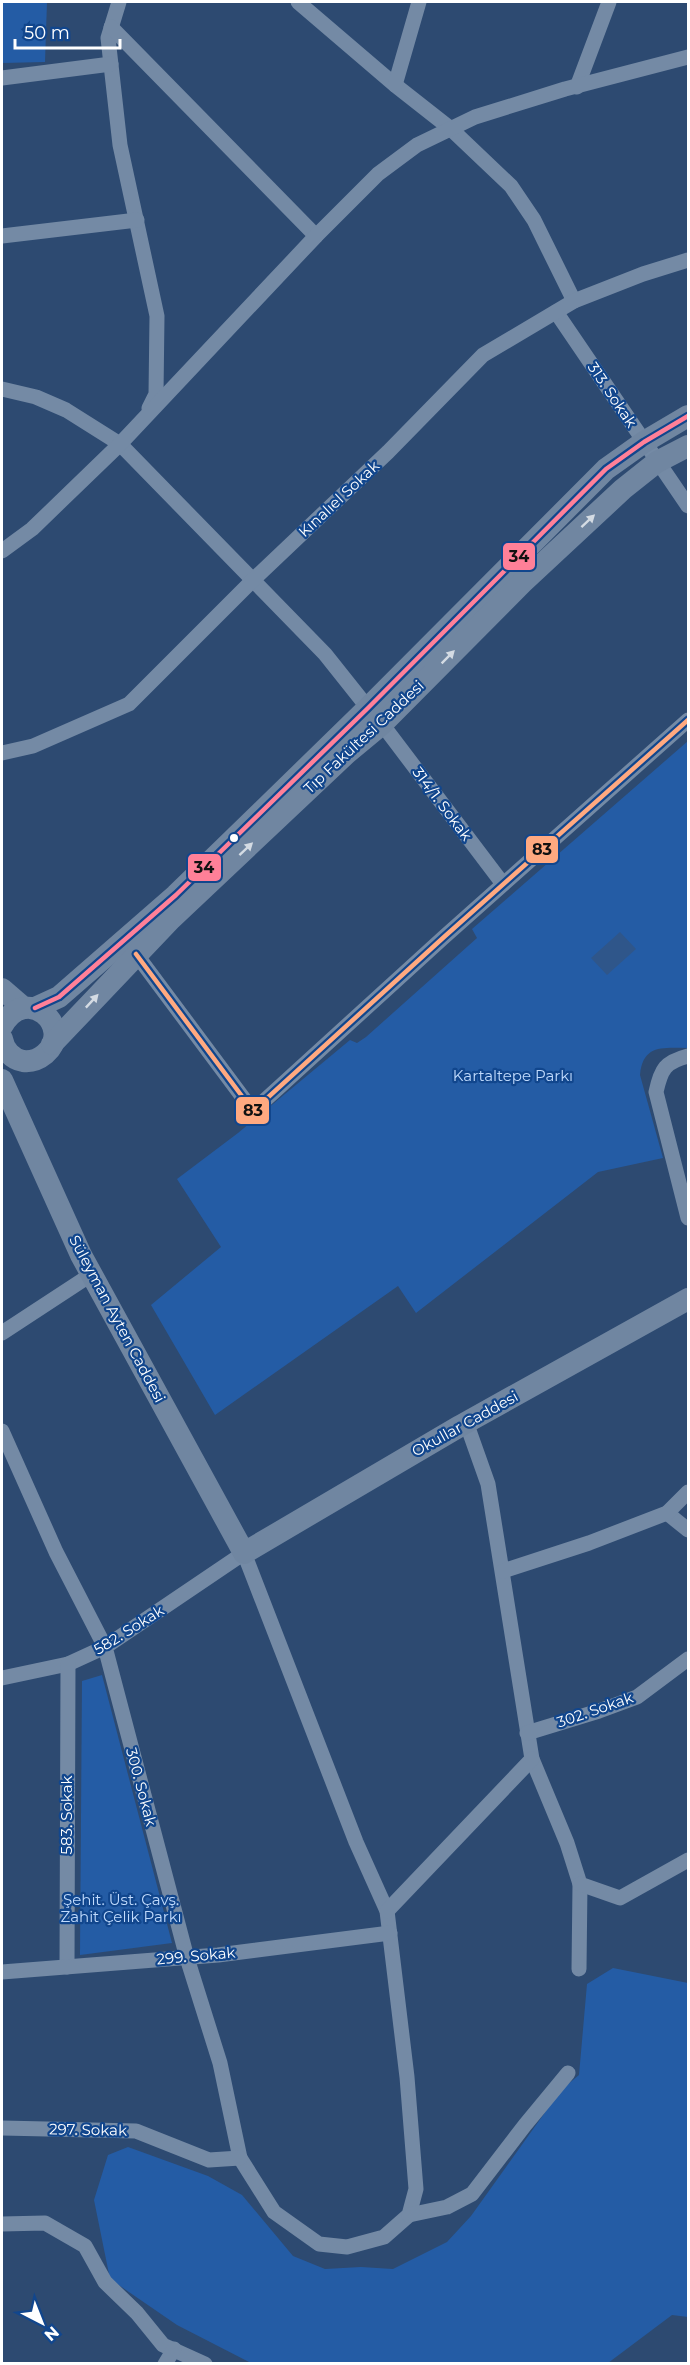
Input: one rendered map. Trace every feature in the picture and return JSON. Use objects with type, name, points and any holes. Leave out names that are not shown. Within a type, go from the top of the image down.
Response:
[{"type":"main road","points":[[2,1026],[8,1016],[59,997],[176,895],[375,716],[606,469],[644,442],[688,416]]},
{"type":"main road","name":"Tıp Fakültesi Caddesi","points":[[24,1061],[38,1059],[49,1050],[52,1044],[136,954],[339,761],[375,716],[623,489],[657,462],[688,446]]},
{"type":"main road","points":[[2,989],[30,1008],[44,1012],[52,1024],[54,1037],[52,1044]]},
{"type":"main road","points":[[2,1039],[4,1047],[12,1056],[24,1061]]},
{"type":"main road","points":[[2,1075],[24,1061]]},
{"type":"main road","name":"Süleyman Ayten Caddesi","points":[[2,1080],[92,1274],[243,1553]]},
{"type":"main road","name":"Okullar Caddesi","points":[[243,1553],[466,1422],[688,1299]]},
{"type":"street","points":[[119,2],[108,38],[120,145],[157,316],[156,394],[142,421]]},
{"type":"street","points":[[298,2],[395,85],[451,129],[511,186],[534,220],[574,301]]},
{"type":"street","points":[[395,85],[419,2]]},
{"type":"street","points":[[577,87],[609,2]]},
{"type":"street","points":[[111,27],[316,236]]},
{"type":"street","points":[[2,551],[32,529],[120,444],[316,236],[378,174],[417,145],[475,117],[688,57]]},
{"type":"street","points":[[2,78],[111,64]]},
{"type":"street","points":[[2,236],[137,220]]},
{"type":"street","name":"Kınalıel Sokak","points":[[2,753],[33,746],[129,704],[254,579],[388,452],[483,355],[574,301],[643,274],[688,260]]},
{"type":"street","name":"313. Sokak","points":[[556,312],[688,506]]},
{"type":"street","name":"314/1. Sokak","points":[[2,389],[36,397],[66,410],[120,444],[326,654],[503,884]]},
{"type":"street","points":[[136,954],[253,1111],[688,720]]},
{"type":"street","points":[[688,1056],[670,1062],[660,1073],[656,1092],[688,1218]]},
{"type":"street","points":[[2,1333],[92,1274]]},
{"type":"street","points":[[466,1422],[488,1485],[532,1759],[567,1843],[580,1884],[579,1969]]},
{"type":"street","name":"300. Sokak","points":[[2,1431],[56,1552],[105,1647],[187,1958],[220,2063],[240,2158]]},
{"type":"street","points":[[503,1570],[589,1543],[667,1513],[688,1492]]},
{"type":"street","points":[[667,1513],[688,1530]]},
{"type":"street","points":[[243,1553],[356,1842],[387,1911],[407,2077],[416,2189],[409,2215]]},
{"type":"street","name":"582. Sokak","points":[[2,1678],[68,1664],[105,1647],[243,1553]]},
{"type":"street","name":"302. Sokak","points":[[527,1733],[637,1697],[688,1659]]},
{"type":"street","name":"583. Sokak","points":[[67,1967],[68,1664]]},
{"type":"street","points":[[387,1911],[532,1759]]},
{"type":"street","points":[[580,1884],[620,1898],[688,1860]]},
{"type":"street","name":"299. Sokak","points":[[2,1972],[187,1958],[390,1933]]},
{"type":"street","points":[[240,2158],[274,2212],[319,2244],[347,2247],[384,2237],[409,2215],[447,2207],[472,2194],[567,2073]]},
{"type":"street","name":"297. Sokak","points":[[2,2128],[136,2131],[209,2160],[240,2158]]},
{"type":"street","points":[[2,2224],[45,2223],[85,2246],[105,2282],[137,2313],[164,2345],[206,2364]]},
{"type":"street","points":[[165,2364],[174,2349]]},
{"type":"green space","points":[[2,2],[47,2],[45,62],[2,63]]},
{"type":"green space","name":"Kartaltepe Parkı","points":[[688,741],[688,1048],[663,1048],[650,1053],[645,1058],[640,1075],[663,1158],[598,1172],[416,1313],[398,1286],[215,1415],[151,1305],[221,1247],[177,1179],[238,1133],[350,1040],[357,1043],[366,1037],[477,938],[472,929]]},
{"type":"green space","name":"Şehit. Üst. Çavş. Zahit Çelik Parkı","points":[[102,1675],[172,1943],[80,1955],[82,1681]]},
{"type":"green space","points":[[613,1968],[688,1983],[688,2317],[672,2315],[608,2363],[251,2363],[177,2325],[110,2279],[94,2200],[108,2155],[128,2147],[208,2176],[242,2195],[293,2256],[325,2269],[361,2267],[393,2269],[447,2242],[471,2216],[561,2090],[579,2075],[587,1984]]},
{"type":"shaded area","points":[[620,932],[636,949],[607,975],[591,958]]},
{"type":"transit line","name":"34","points":[[35,1008],[59,997],[176,895],[368,708],[606,469],[644,442],[688,416]]},
{"type":"transit line","name":"83","points":[[136,954],[253,1111],[688,720]]}]
